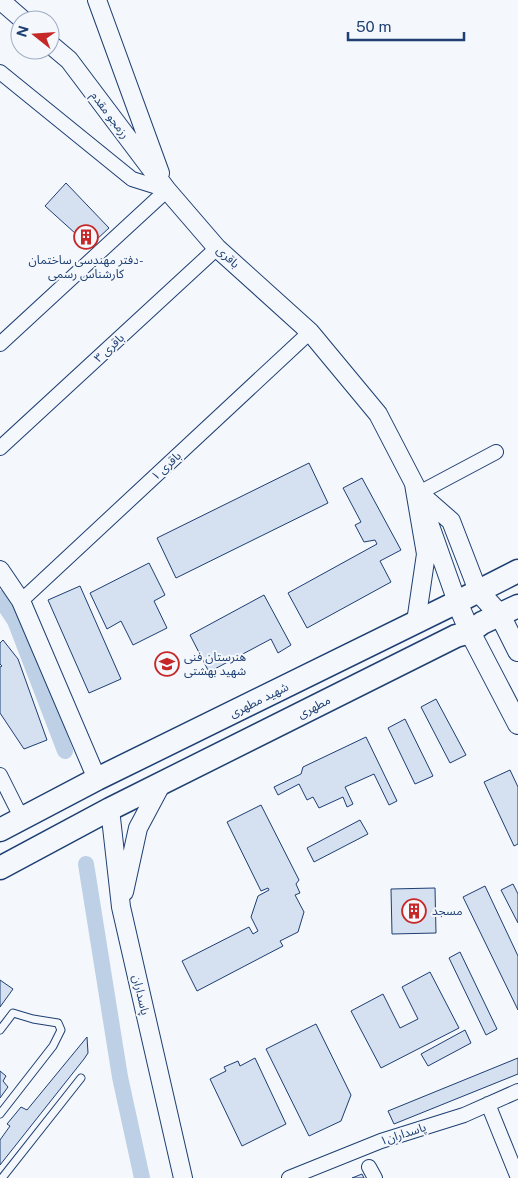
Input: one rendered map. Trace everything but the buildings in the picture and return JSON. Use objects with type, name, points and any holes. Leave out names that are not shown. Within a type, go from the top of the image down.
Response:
[{"type":"main road","name":"شهید مطهری","points":[[0,830],[97,779],[518,571]]},
{"type":"main road","points":[[478,591],[509,611],[518,651]]},
{"type":"main road","points":[[457,602],[470,632],[518,724]]},
{"type":"main road","name":"مطهری","points":[[110,809],[509,611]]},
{"type":"main road","points":[[0,868],[110,809],[97,779]]},
{"type":"street","points":[[0,0],[12,10]]},
{"type":"street","points":[[97,0],[167,190]]},
{"type":"street","name":"رزمجو مقدم","points":[[60,52],[69,60],[167,190]]},
{"type":"street","points":[[0,72],[132,179],[167,190]]},
{"type":"street","points":[[0,344],[167,190]]},
{"type":"street","name":"باقری","points":[[167,190],[218,248],[310,332],[378,414],[416,488],[457,602]]},
{"type":"street","name":"باقری ۳","points":[[0,448],[218,248]]},
{"type":"street","name":"باقری ۱","points":[[21,601],[310,332]]},
{"type":"street","points":[[416,488],[496,452]]},
{"type":"street","points":[[416,488],[451,521],[478,591]]},
{"type":"street","points":[[416,488],[426,554],[416,622]]},
{"type":"street","points":[[0,570],[21,601],[97,779]]},
{"type":"street","points":[[0,775],[22,819]]},
{"type":"street","points":[[121,908],[138,828],[162,783]]},
{"type":"street","name":"پاسداران","points":[[110,809],[121,908],[183,1178]]},
{"type":"street","name":"پاسداران۱","points":[[297,1176],[381,1141],[464,1115],[518,1092]]},
{"type":"street","points":[[488,1104],[518,1178]]},
{"type":"lane","points":[[0,1030],[13,1013],[33,1019],[58,1022],[61,1030],[53,1046],[0,1114]]},
{"type":"lane","points":[[2,1178],[82,1078]]},
{"type":"waterway","points":[[0,598],[15,621],[65,751]]},
{"type":"waterway","points":[[86,864],[120,1077],[142,1178]]},
{"type":"place","name":"دفتر مهندسی ساختمان- کارشناس رسمی","points":[[86,237]]},
{"type":"place","name":"هنرستان فنی شهید بهشتی","points":[[167,664]]},
{"type":"place","name":"مسجد","points":[[414,911]]}]
